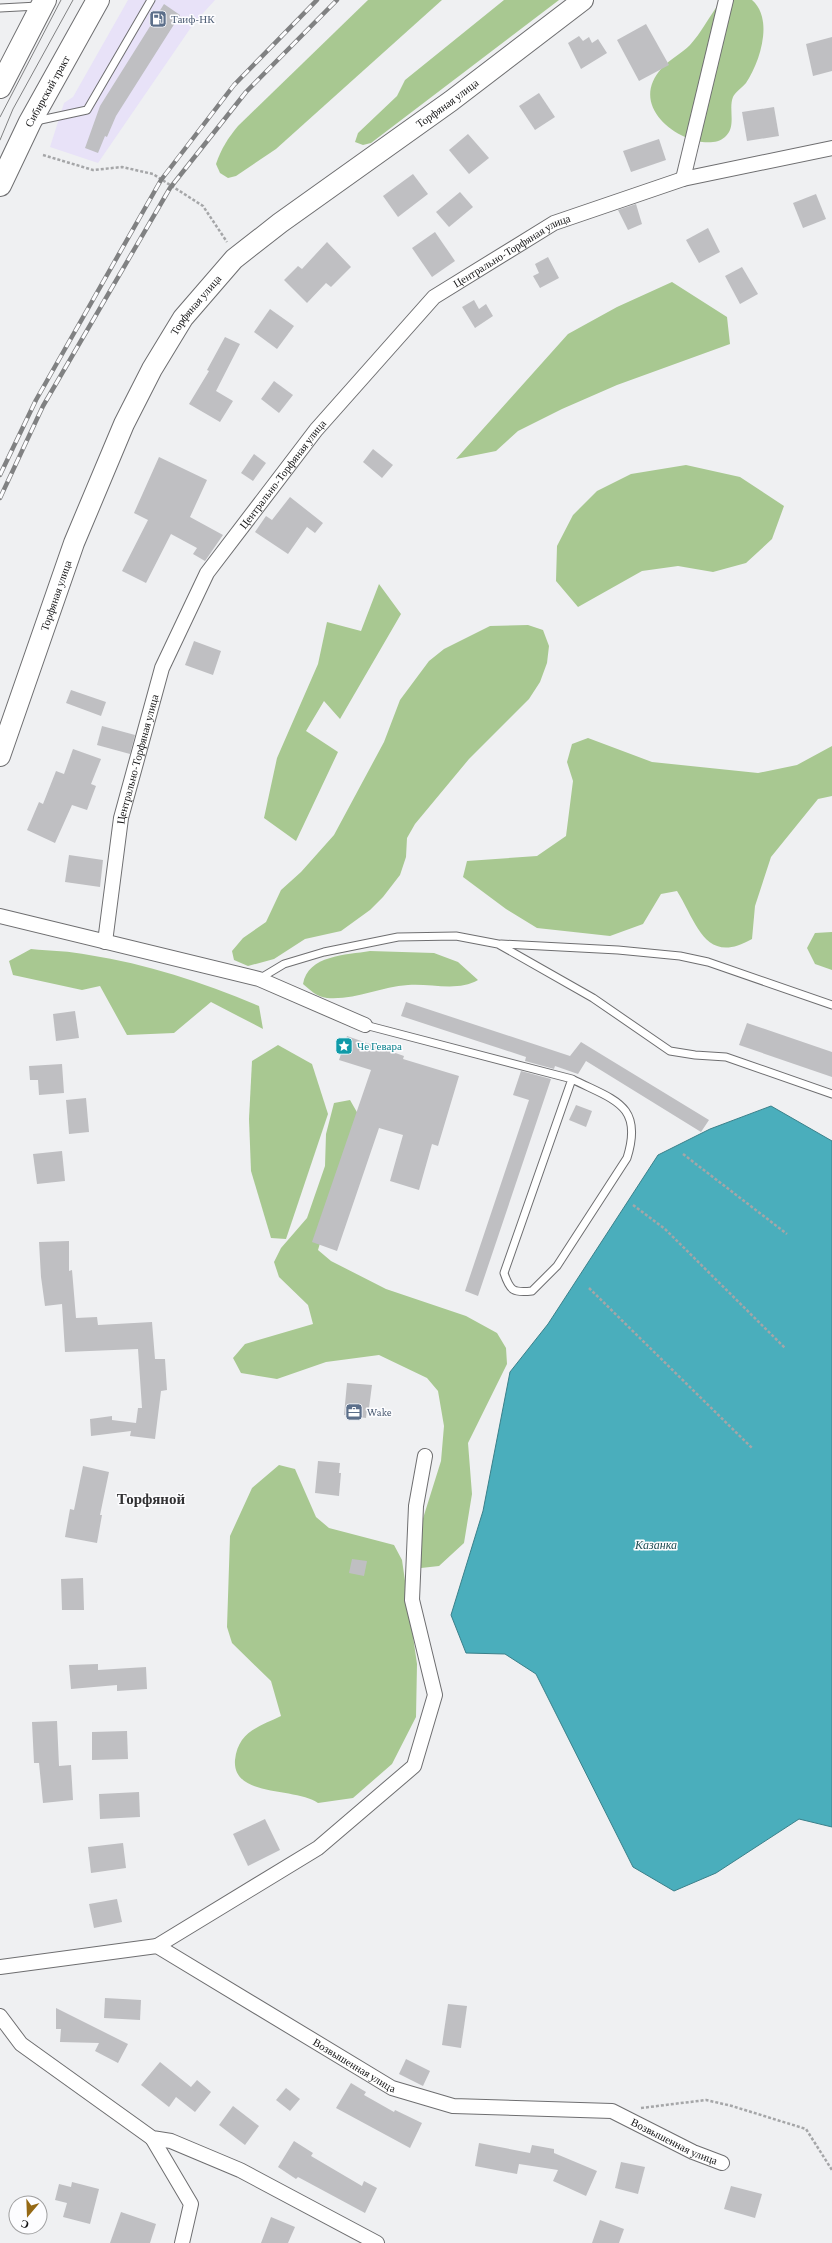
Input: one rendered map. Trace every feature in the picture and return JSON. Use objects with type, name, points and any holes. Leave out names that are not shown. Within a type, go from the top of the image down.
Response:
[{"type":"main road","name":"Сибирский тракт","points":[[0,185],[30,122],[98,0]]},
{"type":"main road","points":[[0,87],[44,3]]},
{"type":"street","name":"Торфяная улица","points":[[0,756],[74,543],[124,424],[152,369],[183,318],[234,259],[280,223],[450,101],[583,0]]},
{"type":"street","points":[[683,179],[726,0]]},
{"type":"street","name":"Центрально-Торфяная улица","points":[[105,942],[121,818],[162,668],[207,574],[316,430],[434,297],[554,223],[683,179],[832,148]]},
{"type":"street","points":[[0,916],[259,980],[365,1025]]},
{"type":"street","points":[[0,1967],[157,1946],[318,1848],[414,1766],[435,1695],[412,1600],[416,1506],[425,1456]]},
{"type":"street","name":"Возвышенная улица","points":[[157,1946],[392,2088],[453,2106],[612,2111],[693,2152],[722,2163]]},
{"type":"street","points":[[0,2016],[21,2044],[152,2138],[191,2204],[182,2243]]},
{"type":"street","points":[[152,2138],[171,2141],[240,2170],[377,2243]]},
{"type":"lane","points":[[30,122],[87,110],[151,0]]},
{"type":"lane","points":[[0,8],[44,3]]},
{"type":"lane","points":[[259,980],[290,962],[324,952],[398,937],[456,936],[498,944],[618,950],[680,956],[708,962],[832,1005]]},
{"type":"lane","points":[[498,944],[593,998],[670,1051],[695,1055],[726,1057],[832,1094]]},
{"type":"lane","points":[[365,1025],[572,1079],[621,1104],[630,1118],[633,1138],[627,1158],[557,1266],[532,1291],[517,1292],[508,1286],[504,1273],[572,1079]]},
{"type":"path","points":[[43,155],[93,170],[122,167],[153,174],[203,206],[225,238],[234,259]]},
{"type":"path","points":[[683,1154],[787,1234]]},
{"type":"path","points":[[633,1205],[665,1229],[785,1348]]},
{"type":"path","points":[[589,1288],[753,1449]]},
{"type":"path","points":[[612,2111],[706,2100],[732,2106],[806,2129],[832,2170]]},
{"type":"shaded area","points":[[128,0],[215,0],[194,23],[98,163],[50,147],[64,103],[73,97]]},
{"type":"green space","points":[[368,0],[442,0],[276,149],[236,176],[228,178],[220,173],[216,164],[225,144],[238,126]]},
{"type":"green space","points":[[504,0],[559,0],[371,143],[363,145],[355,142],[358,133],[397,96],[405,80]]},
{"type":"green space","points":[[724,0],[752,0],[759,8],[763,29],[760,53],[746,83],[735,93],[733,97],[731,107],[731,128],[729,133],[721,140],[716,142],[700,142],[685,137],[666,125],[653,108],[650,99],[651,89],[654,78],[662,68],[690,45],[718,5]]},
{"type":"green space","points":[[672,282],[727,317],[730,344],[617,385],[562,409],[518,431],[496,451],[456,459],[568,334],[617,307]]},
{"type":"green space","points":[[686,465],[740,477],[784,506],[772,539],[746,563],[713,572],[678,566],[642,571],[578,607],[556,581],[557,546],[573,515],[597,491],[631,474]]},
{"type":"green space","points":[[379,584],[401,614],[340,719],[324,701],[306,731],[338,752],[296,841],[264,818],[277,758],[318,664],[327,622],[361,631]]},
{"type":"green space","points":[[528,625],[543,630],[549,646],[547,663],[540,682],[529,699],[469,759],[415,824],[407,838],[406,857],[400,875],[383,897],[370,910],[341,931],[305,939],[274,959],[248,966],[234,960],[232,951],[243,938],[266,922],[281,890],[301,872],[334,835],[384,742],[400,700],[429,661],[444,649],[490,626]]},
{"type":"green space","points":[[588,738],[652,762],[758,773],[797,765],[832,746],[832,796],[818,799],[771,857],[755,906],[752,939],[736,946],[723,947],[713,944],[704,937],[697,927],[677,891],[661,894],[643,924],[610,936],[537,928],[506,909],[463,877],[467,861],[537,856],[566,836],[573,781],[567,762],[572,744]]},
{"type":"green space","points":[[832,932],[832,970],[815,964],[807,948],[815,933]]},
{"type":"green space","points":[[31,949],[75,953],[111,959],[154,969],[197,982],[259,1006],[263,1029],[211,1002],[174,1033],[127,1035],[100,986],[82,990],[13,975],[9,961]]},
{"type":"green space","points":[[370,951],[434,953],[458,962],[478,980],[462,986],[398,986],[338,998],[327,998],[320,996],[303,984],[306,974],[312,967],[320,962],[329,958]]},
{"type":"green space","points":[[278,1045],[312,1064],[328,1114],[286,1239],[271,1238],[251,1171],[249,1119],[252,1061]]},
{"type":"green space","points":[[350,1100],[358,1114],[318,1250],[331,1261],[386,1289],[466,1316],[497,1333],[506,1348],[507,1364],[468,1443],[472,1494],[464,1543],[439,1566],[421,1568],[420,1528],[441,1461],[444,1426],[438,1391],[427,1378],[379,1355],[326,1362],[277,1379],[241,1373],[233,1358],[245,1344],[313,1324],[308,1305],[279,1277],[274,1262],[281,1248],[307,1218],[325,1166],[326,1134],[334,1103]]},
{"type":"green space","points":[[279,1465],[295,1469],[316,1517],[329,1528],[394,1545],[402,1560],[417,1664],[416,1717],[392,1764],[353,1798],[318,1803],[308,1798],[254,1786],[244,1780],[237,1772],[235,1760],[240,1743],[257,1727],[281,1716],[271,1681],[232,1643],[227,1627],[230,1536],[252,1488]]},
{"type":"water","name":"Казанка","points":[[771,1106],[832,1141],[832,1827],[799,1819],[716,1873],[674,1891],[633,1867],[536,1674],[505,1654],[466,1653],[451,1615],[483,1511],[510,1372],[548,1324],[658,1155],[710,1129]]},
{"type":"building","points":[[164,4],[180,15],[116,116],[98,153],[85,148],[100,106]]},
{"type":"building","points":[[646,24],[669,65],[639,81],[617,40]]},
{"type":"building","points":[[579,36],[583,41],[589,37],[592,43],[598,39],[607,53],[581,69],[568,43]]},
{"type":"building","points":[[832,37],[832,71],[813,76],[806,44]]},
{"type":"building","points":[[539,93],[555,117],[535,130],[519,106]]},
{"type":"building","points":[[774,107],[779,136],[747,141],[742,112]]},
{"type":"building","points":[[468,134],[489,158],[469,174],[449,150]]},
{"type":"building","points":[[659,139],[666,160],[631,172],[623,151]]},
{"type":"building","points":[[413,174],[428,194],[398,217],[383,196]]},
{"type":"building","points":[[460,192],[473,207],[449,227],[436,212]]},
{"type":"building","points":[[816,194],[826,219],[803,228],[793,203]]},
{"type":"building","points":[[636,204],[642,224],[628,230],[618,210]]},
{"type":"building","points":[[708,228],[720,252],[699,263],[686,240]]},
{"type":"building","points":[[435,232],[455,261],[432,277],[412,248]]},
{"type":"building","points":[[327,242],[351,267],[331,287],[326,283],[307,303],[284,280],[298,266],[302,269]]},
{"type":"building","points":[[548,257],[559,278],[540,288],[533,276],[539,273],[535,264]]},
{"type":"building","points":[[742,267],[758,294],[740,304],[725,276]]},
{"type":"building","points":[[474,300],[479,309],[486,304],[493,316],[475,328],[462,307]]},
{"type":"building","points":[[270,309],[294,326],[277,349],[254,332]]},
{"type":"building","points":[[225,337],[240,344],[216,391],[233,401],[220,422],[189,404],[209,371],[207,370]]},
{"type":"building","points":[[274,381],[293,395],[279,413],[261,399]]},
{"type":"building","points":[[373,449],[393,465],[382,478],[363,462]]},
{"type":"building","points":[[254,454],[266,463],[253,481],[241,473]]},
{"type":"building","points":[[159,457],[207,480],[190,517],[223,535],[205,561],[193,554],[197,548],[171,534],[146,583],[122,571],[148,520],[134,513]]},
{"type":"building","points":[[290,497],[323,523],[315,533],[307,527],[288,554],[255,532],[266,516],[272,520]]},
{"type":"building","points":[[194,641],[221,651],[213,675],[185,665]]},
{"type":"building","points":[[71,690],[106,702],[101,716],[66,703]]},
{"type":"building","points":[[102,726],[135,735],[130,754],[97,745]]},
{"type":"building","points":[[73,749],[101,759],[91,784],[96,786],[87,810],[72,805],[55,843],[27,830],[39,802],[43,804],[56,771],[64,774]]},
{"type":"building","points":[[69,855],[103,860],[100,887],[65,882]]},
{"type":"building","points":[[406,1002],[570,1056],[581,1042],[709,1120],[701,1132],[586,1061],[578,1074],[555,1066],[554,1069],[525,1061],[526,1057],[401,1016]]},
{"type":"building","points":[[75,1011],[79,1038],[56,1041],[53,1014]]},
{"type":"building","points":[[747,1023],[832,1052],[832,1077],[739,1045]]},
{"type":"building","points":[[347,1036],[404,1056],[403,1059],[459,1076],[438,1146],[432,1144],[419,1190],[390,1181],[403,1135],[379,1128],[337,1251],[312,1242],[371,1070],[339,1060]]},
{"type":"building","points":[[62,1064],[64,1093],[39,1095],[38,1080],[30,1080],[29,1066]]},
{"type":"building","points":[[521,1071],[551,1079],[478,1296],[465,1291],[529,1100],[513,1095]]},
{"type":"building","points":[[86,1098],[89,1132],[69,1134],[66,1100]]},
{"type":"building","points":[[576,1105],[592,1111],[586,1127],[569,1120]]},
{"type":"building","points":[[62,1151],[65,1181],[37,1184],[33,1154]]},
{"type":"building","points":[[69,1241],[69,1271],[72,1270],[76,1318],[97,1317],[98,1325],[152,1322],[155,1359],[165,1359],[167,1390],[161,1391],[155,1439],[130,1436],[131,1431],[91,1436],[90,1419],[112,1416],[112,1420],[136,1423],[138,1408],[142,1408],[138,1349],[65,1352],[62,1304],[45,1306],[41,1277],[39,1242]]},
{"type":"building","points":[[347,1383],[372,1385],[366,1418],[344,1415]]},
{"type":"building","points":[[318,1461],[340,1463],[339,1473],[341,1473],[339,1496],[315,1493]]},
{"type":"building","points":[[83,1466],[109,1472],[100,1515],[102,1515],[97,1543],[65,1537],[70,1509],[74,1510]]},
{"type":"building","points":[[352,1559],[367,1561],[364,1576],[349,1573]]},
{"type":"building","points":[[83,1578],[84,1610],[62,1610],[61,1579]]},
{"type":"building","points":[[98,1664],[98,1670],[146,1667],[147,1689],[117,1691],[117,1685],[71,1689],[69,1665]]},
{"type":"building","points":[[57,1721],[59,1766],[71,1765],[73,1800],[43,1803],[39,1763],[34,1763],[32,1722]]},
{"type":"building","points":[[127,1731],[128,1759],[92,1760],[92,1732]]},
{"type":"building","points":[[139,1792],[140,1817],[100,1819],[99,1794]]},
{"type":"building","points":[[265,1819],[280,1850],[248,1866],[233,1834]]},
{"type":"building","points":[[123,1843],[126,1868],[91,1873],[88,1847]]},
{"type":"building","points":[[117,1899],[122,1922],[94,1928],[89,1904]]},
{"type":"building","points":[[105,1998],[141,2000],[140,2020],[104,2018]]},
{"type":"building","points":[[448,2004],[467,2006],[461,2048],[442,2045]]},
{"type":"building","points":[[56,2008],[128,2044],[118,2063],[95,2051],[99,2043],[60,2042],[61,2029],[56,2029]]},
{"type":"building","points":[[406,2059],[430,2071],[423,2086],[399,2074]]},
{"type":"building","points":[[160,2062],[191,2087],[197,2080],[211,2092],[195,2112],[176,2097],[169,2107],[141,2085]]},
{"type":"building","points":[[351,2083],[366,2092],[364,2095],[394,2112],[395,2110],[422,2123],[410,2148],[336,2108]]},
{"type":"building","points":[[286,2088],[300,2099],[290,2111],[276,2100]]},
{"type":"building","points":[[233,2106],[259,2126],[245,2145],[219,2125]]},
{"type":"building","points":[[294,2141],[313,2153],[311,2156],[362,2186],[364,2181],[377,2188],[365,2213],[298,2177],[296,2179],[278,2167]]},
{"type":"building","points":[[479,2143],[530,2153],[532,2145],[554,2149],[554,2153],[597,2171],[586,2196],[553,2181],[558,2170],[519,2164],[517,2174],[475,2166]]},
{"type":"building","points":[[621,2162],[645,2167],[638,2194],[615,2188]]},
{"type":"building","points":[[72,2182],[99,2189],[90,2224],[63,2217],[67,2203],[55,2200],[59,2184],[71,2187]]},
{"type":"building","points":[[731,2186],[762,2194],[755,2218],[724,2209]]},
{"type":"building","points":[[121,2212],[156,2224],[150,2243],[110,2243]]},
{"type":"building","points":[[271,2217],[295,2227],[288,2243],[261,2243]]},
{"type":"building","points":[[600,2220],[624,2229],[619,2243],[592,2243]]},
{"type":"tram line","points":[[0,117],[61,0]]},
{"type":"tram line","points":[[0,140],[13,109],[73,0]]},
{"type":"railway","points":[[0,475],[36,400],[161,180],[234,85],[317,0]]},
{"type":"railway","points":[[0,498],[43,406],[170,188],[246,92],[337,0]]},
{"type":"place","name":"Таиф-НК","points":[[158,19]]},
{"type":"place","name":"Че Гевара","points":[[344,1046]]},
{"type":"place","name":"Wake","points":[[354,1412]]},
{"type":"district","name":"Торфяной","points":[[151,1499]]}]
